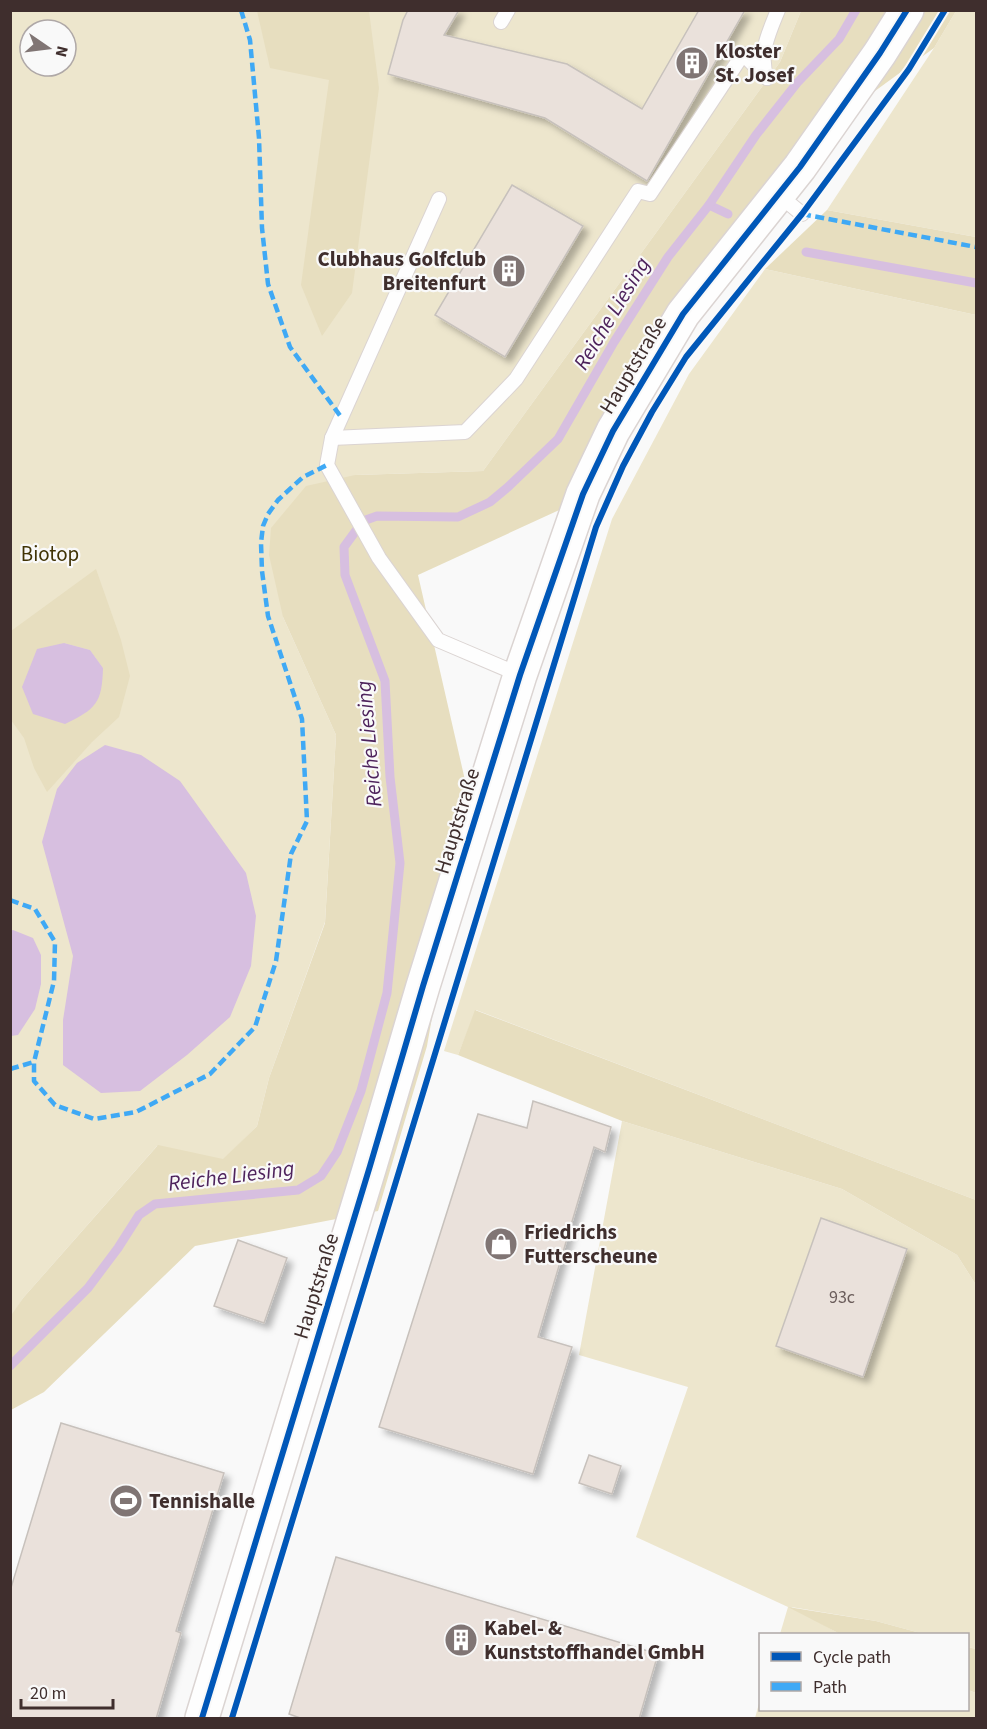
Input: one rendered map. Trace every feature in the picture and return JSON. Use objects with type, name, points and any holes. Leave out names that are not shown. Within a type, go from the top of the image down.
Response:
[{"type":"main road","name":"Hauptstraße","points":[[202,1719],[423,986],[520,675],[583,494],[613,431],[683,314],[790,204],[907,10]]},
{"type":"lane","points":[[332,438],[465,432],[516,379],[638,191],[650,194],[743,54],[767,78],[764,69],[764,53],[778,10]]},
{"type":"lane","points":[[439,199],[332,438],[327,465],[379,558],[438,640],[520,675]]},
{"type":"green space","name":"Biotop","points":[[10,11],[801,11],[780,62],[483,471],[355,475],[283,617],[336,735],[325,922],[269,1078],[257,1126],[223,1160],[157,1146],[23,1298],[11,1317]]},
{"type":"green space","points":[[956,11],[976,11],[976,237],[827,210],[934,48]]},
{"type":"green space","points":[[765,269],[976,315],[976,1200],[476,1010],[458,1055],[444,1051],[612,519],[689,374]]},
{"type":"green space","points":[[622,1121],[842,1189],[957,1255],[976,1285],[976,1649],[969,1647],[969,1633],[920,1633],[876,1621],[791,1607],[838,1633],[780,1633],[788,1607],[636,1537],[688,1387],[579,1355]]},
{"type":"green space","points":[[969,1690],[976,1693],[975,1718],[755,1718],[759,1704],[759,1711],[969,1711]]},
{"type":"shaded area","points":[[257,11],[369,11],[379,88],[352,293],[322,336],[301,285],[329,80],[270,68]]},
{"type":"shaded area","points":[[801,11],[956,11],[934,48],[805,142],[568,506],[418,575],[470,802],[427,1046],[378,1211],[195,1246],[44,1392],[11,1410],[10,1317],[23,1298],[158,1145],[223,1159],[257,1126],[269,1078],[325,923],[336,735],[283,617],[269,555],[271,528],[306,486],[355,475],[483,471],[780,62]]},
{"type":"shaded area","points":[[827,210],[976,237],[976,315],[765,269]]},
{"type":"shaded area","points":[[96,569],[121,640],[130,676],[119,717],[92,742],[47,792],[34,768],[24,738],[11,720],[11,631]],"holes":[[[64,643],[90,650],[103,668]]]},
{"type":"shaded area","points":[[64,643],[90,650],[103,668],[101,689],[95,703],[84,714],[65,724],[33,714],[22,687],[37,649]]},
{"type":"shaded area","points":[[105,745],[141,755],[180,781],[246,873],[256,916],[251,966],[230,1017],[187,1055],[140,1091],[101,1093],[63,1065],[63,1020],[73,956],[42,842],[57,789],[77,763]]},
{"type":"shaded area","points":[[13,930],[33,938],[41,955],[41,984],[35,1009],[18,1035],[11,1036],[10,931]]},
{"type":"shaded area","points":[[475,1010],[976,1200],[976,1285],[957,1255],[842,1189],[622,1121],[458,1055]]},
{"type":"shaded area","points":[[788,1607],[876,1621],[920,1633],[838,1633]]},
{"type":"shaded area","points":[[969,1647],[976,1649],[976,1693],[969,1690]]},
{"type":"building","points":[[408,10],[459,10],[444,35],[567,64],[642,109],[699,10],[745,10],[647,181],[545,118],[388,74]]},
{"type":"building","name":"Clubhaus Golfclub Breitenfurt","points":[[512,185],[583,226],[505,357],[435,315]]},
{"type":"building","name":"Friedrichs Futterscheune","points":[[533,1101],[611,1127],[605,1152],[594,1147],[538,1337],[572,1347],[533,1474],[379,1427],[478,1114],[527,1128]]},
{"type":"building","points":[[821,1218],[907,1249],[863,1377],[776,1346]]},
{"type":"building","points":[[238,1240],[287,1258],[264,1323],[214,1306]]},
{"type":"building","name":"Tennishalle","points":[[61,1423],[224,1473],[176,1631],[181,1633],[156,1719],[10,1719],[10,1591]]},
{"type":"building","points":[[589,1455],[621,1466],[612,1494],[579,1483]]},
{"type":"building","name":"Kabel- & Kunststoffhandel GmbH","points":[[336,1557],[658,1654],[639,1719],[303,1719],[289,1714]]},
{"type":"waterway","name":"Reiche Liesing","points":[[10,1366],[88,1288],[139,1215],[155,1204],[298,1190],[321,1176],[337,1152],[361,1091],[387,993],[400,863],[390,777],[385,681],[345,575],[344,547],[363,521],[377,516],[458,517],[490,502],[558,439],[614,342],[668,257],[709,205],[756,135],[797,83],[839,39],[856,10]]},
{"type":"waterway","points":[[709,205],[728,214]]},
{"type":"waterway","points":[[806,252],[976,283]]},
{"type":"marked path","points":[[241,10],[250,40],[259,138],[262,228],[268,284],[290,347],[341,417]]},
{"type":"marked path","points":[[802,214],[976,247]]},
{"type":"marked path","points":[[10,900],[35,909],[55,942],[54,981],[34,1062],[34,1081],[55,1105],[94,1119],[136,1112],[210,1074],[255,1027],[276,961],[291,854],[307,821],[302,719],[268,616],[262,571],[263,526],[278,500],[303,477],[327,465]]},
{"type":"marked path","points":[[10,1069],[34,1062]]},
{"type":"cycle path","points":[[202,1718],[423,986],[520,675],[583,494],[613,431],[683,314],[800,167],[880,53],[907,10]]},
{"type":"cycle path","points":[[232,1718],[596,527],[623,466],[652,412],[686,357],[802,214],[909,69],[945,10]]},
{"type":"place","name":"Kloster St. Josef","points":[[692,63]]},
{"type":"place","name":"Clubhaus Golfclub Breitenfurt","points":[[509,271]]},
{"type":"place","name":"Friedrichs Futterscheune","points":[[501,1244]]},
{"type":"place","name":"Tennishalle","points":[[126,1501]]},
{"type":"place","name":"Kabel- & Kunststoffhandel GmbH","points":[[461,1640]]}]
